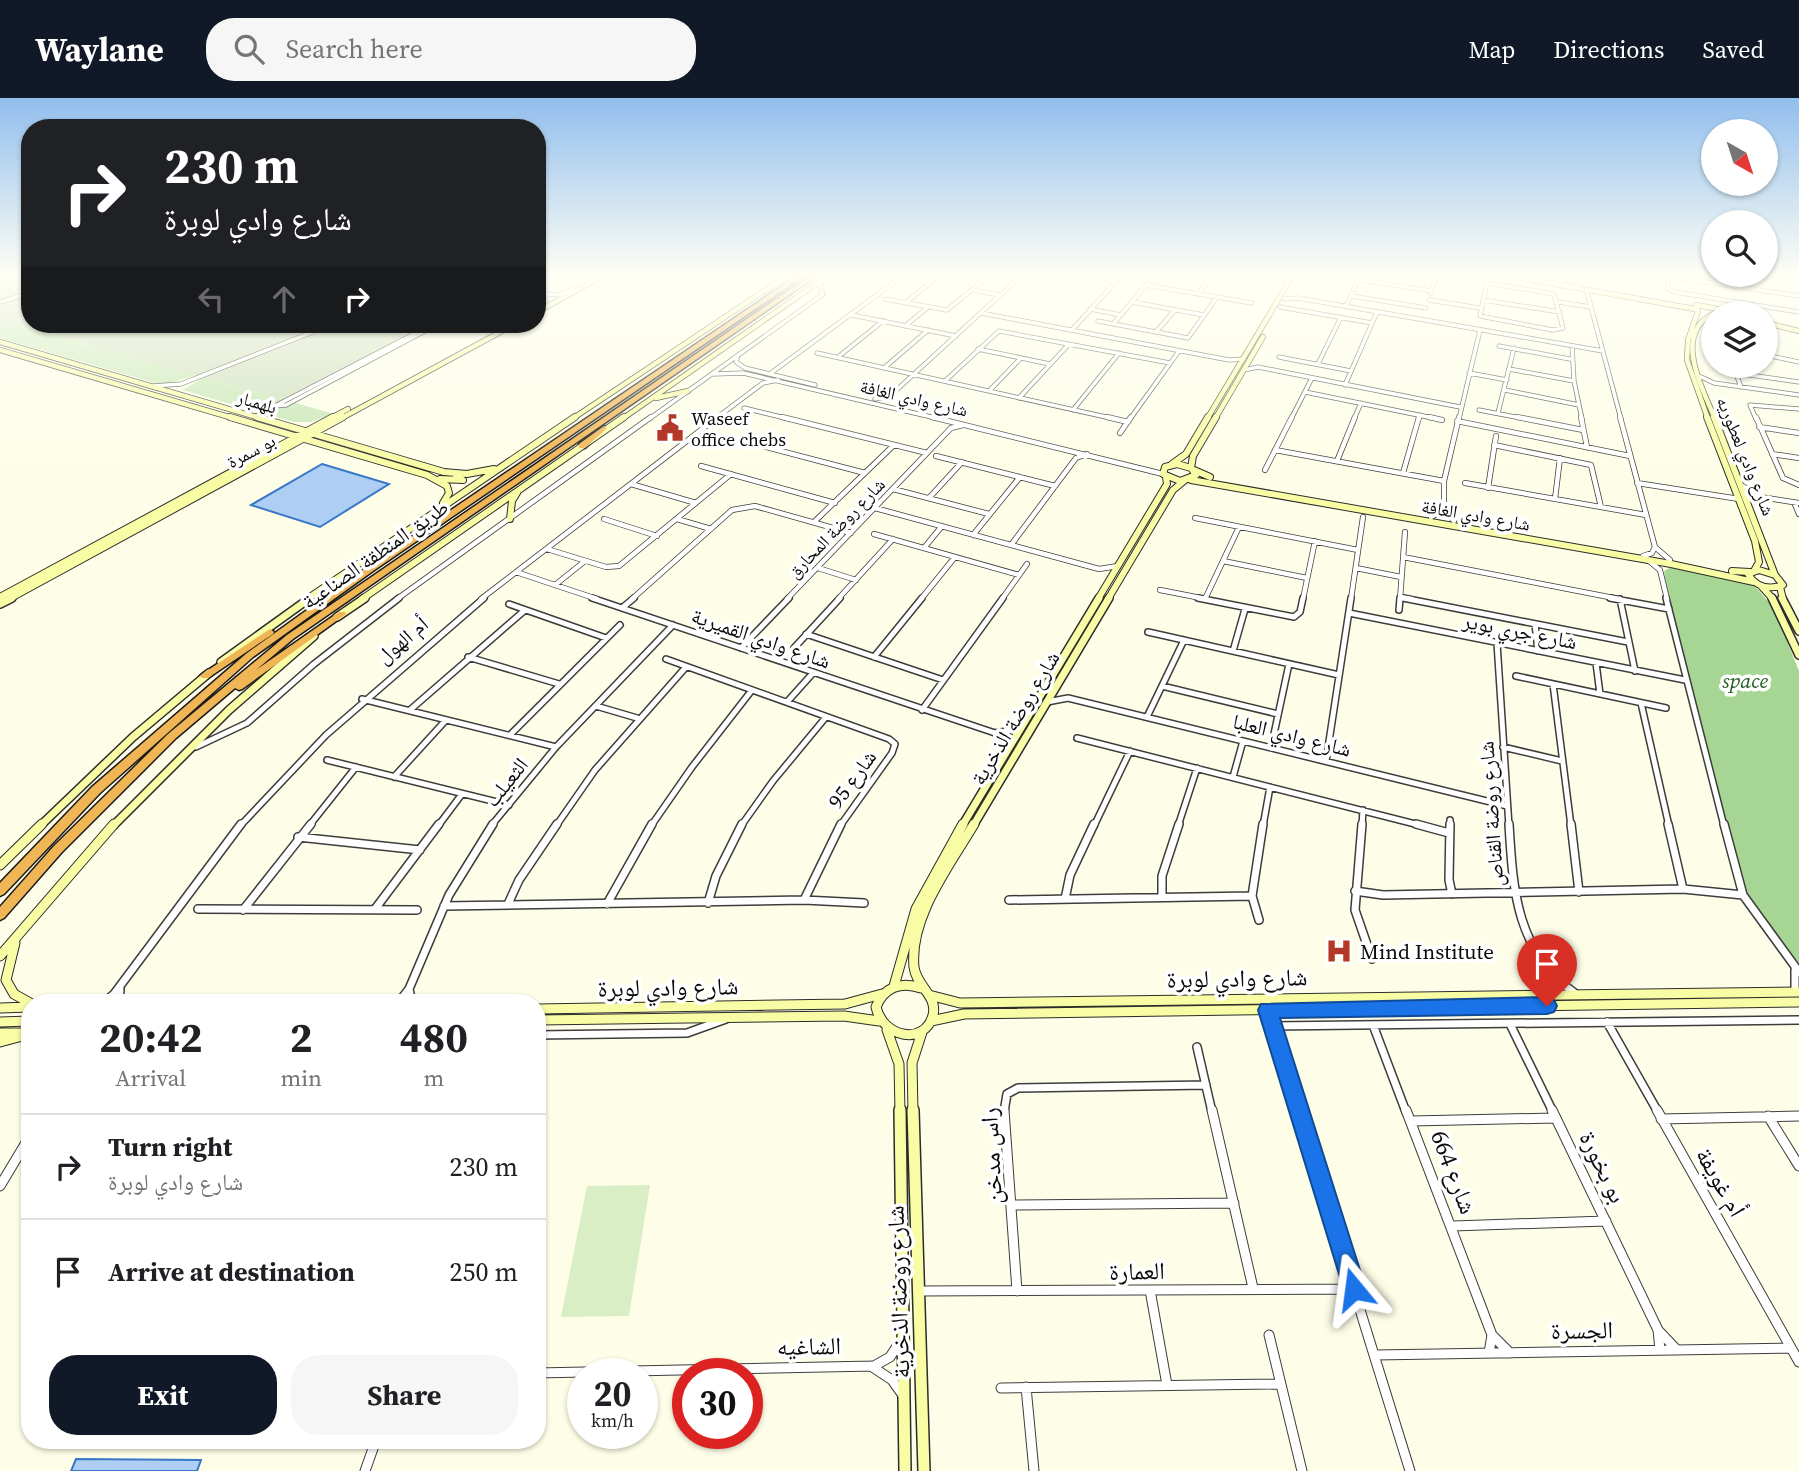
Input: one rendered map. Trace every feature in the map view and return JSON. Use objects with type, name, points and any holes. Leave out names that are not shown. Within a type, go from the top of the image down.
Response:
[{"type":"highway","name":"طريق المنطقة الصناعية","points":[[0,891],[96,790],[176,717],[250,655],[370,569],[708,339]]},
{"type":"highway","name":"طريق المنطقة الصناعية","points":[[0,915],[68,839],[172,736],[250,669],[330,607],[723,339]]},
{"type":"highway","points":[[582,446],[649,389]]},
{"type":"highway","points":[[205,676],[370,569]]},
{"type":"highway","points":[[172,736],[342,614]]},
{"type":"street","points":[[153,386],[181,384],[297,339]]},
{"type":"street","points":[[181,395],[179,388],[185,384],[298,339]]},
{"type":"street","points":[[404,339],[275,407],[283,406],[410,339]]},
{"type":"street","name":"بو سمرة","points":[[305,435],[334,416],[480,339]]},
{"type":"street","name":"بو سمرة","points":[[0,597],[487,339]]},
{"type":"street","name":"طريق المنطقة الصناعية","points":[[0,865],[104,764],[205,676],[291,609],[692,339]]},
{"type":"street","name":"طريق المنطقة الصناعية","points":[[0,954],[167,769],[250,691],[342,614],[644,404],[732,339]]},
{"type":"street","name":"طريق المنطقة الصناعية","points":[[167,769],[201,743],[247,723],[370,619],[759,339]]},
{"type":"street","points":[[764,378],[820,339]]},
{"type":"street","points":[[838,357],[860,339]]},
{"type":"street","points":[[884,368],[917,339]]},
{"type":"street","points":[[875,399],[890,396],[953,339]]},
{"type":"street","points":[[945,381],[989,339]]},
{"type":"street","points":[[1044,339],[1170,363]]},
{"type":"street","points":[[1118,339],[1229,360],[1246,360],[1258,367]]},
{"type":"street","points":[[1187,480],[1196,475],[1193,456],[1257,339]]},
{"type":"street","points":[[1246,360],[1259,339]]},
{"type":"street","points":[[1318,364],[1330,339]]},
{"type":"street","points":[[1345,385],[1365,339]]},
{"type":"street","points":[[1454,521],[1444,510],[1444,481],[1478,339]]},
{"type":"street","points":[[1532,339],[1603,351]]},
{"type":"street","points":[[1600,339],[1655,547],[1670,562],[1660,570]]},
{"type":"street","name":"شارع وادي لعطوريه","points":[[1688,339],[1688,367],[1759,557],[1759,565],[1749,576],[1757,583]]},
{"type":"street","name":"شارع وادي لعطوريه","points":[[1694,339],[1693,356],[1697,375],[1775,575],[1783,583],[1780,587]]},
{"type":"street","points":[[1019,398],[1069,344]]},
{"type":"street","name":"بلهمبار","points":[[0,346],[36,352],[281,424],[305,435],[330,447],[455,482],[463,480],[407,460],[343,442],[305,435],[268,429],[209,412],[0,346]]},
{"type":"street","points":[[1499,346],[1570,359]]},
{"type":"street","points":[[1572,346],[1570,359],[1587,447]]},
{"type":"street","points":[[1498,413],[1514,348]]},
{"type":"street","points":[[978,349],[1050,364]]},
{"type":"street","points":[[1120,433],[1179,351]]},
{"type":"street","points":[[817,353],[1128,422]]},
{"type":"street","points":[[738,354],[735,361],[745,368]]},
{"type":"street","points":[[1073,410],[1119,354]]},
{"type":"street","points":[[1279,357],[1352,371]]},
{"type":"street","points":[[989,391],[1021,358]]},
{"type":"street","points":[[1778,358],[1799,362]]},
{"type":"street","points":[[1229,360],[1242,368],[1258,367],[1460,407]]},
{"type":"street","name":"شارع وادي الغافة","points":[[739,372],[745,368],[764,378],[783,377],[1146,463],[1193,469],[1215,478],[1644,558]]},
{"type":"street","points":[[1170,465],[1186,454],[1242,368]]},
{"type":"street","points":[[1509,369],[1574,381]]},
{"type":"street","points":[[779,370],[783,377]]},
{"type":"street","name":"شارع وادي الغافة","points":[[709,376],[739,372],[778,380],[1070,449],[1187,480],[1352,506],[1644,558],[1775,575]]},
{"type":"street","points":[[1469,373],[1507,380]]},
{"type":"street","points":[[1697,375],[1714,383]]},
{"type":"street","name":"أم الهول","points":[[112,994],[267,795],[362,699],[451,622],[764,378]]},
{"type":"street","points":[[1265,470],[1312,378]]},
{"type":"street","points":[[1737,378],[1741,387]]},
{"type":"street","points":[[1771,378],[1799,382]]},
{"type":"street","points":[[1702,388],[1705,384],[1714,383],[1799,395]]},
{"type":"street","points":[[203,493],[396,384]]},
{"type":"street","points":[[1505,390],[1579,405]]},
{"type":"street","points":[[644,404],[688,391]]},
{"type":"street","points":[[1305,392],[1442,420]]},
{"type":"street","points":[[1788,394],[1797,408]]},
{"type":"street","points":[[890,396],[893,404]]},
{"type":"street","points":[[1337,461],[1361,403]]},
{"type":"street","points":[[1797,408],[1751,403],[1783,478],[1799,485]]},
{"type":"street","points":[[744,408],[928,453]]},
{"type":"street","points":[[1479,410],[1583,430]]},
{"type":"street","points":[[209,412],[237,416],[380,457],[407,460]]},
{"type":"street","points":[[1403,473],[1420,415]]},
{"type":"street","points":[[281,424],[308,424],[334,416]]},
{"type":"street","points":[[343,442],[333,430],[346,416]]},
{"type":"street","points":[[947,420],[951,428],[966,424]]},
{"type":"street","points":[[1457,421],[1630,456]]},
{"type":"street","points":[[1759,427],[1799,433]]},
{"type":"street","name":"شارع روضة المحارق","points":[[741,648],[951,428]]},
{"type":"street","points":[[264,457],[277,441],[268,429]]},
{"type":"street","points":[[1527,451],[1528,435]]},
{"type":"street","points":[[1488,488],[1496,436]]},
{"type":"street","points":[[743,441],[865,473]]},
{"type":"street","points":[[814,522],[894,445]]},
{"type":"street","points":[[1494,445],[1591,465],[1601,507]]},
{"type":"street","points":[[264,457],[297,448],[330,447]]},
{"type":"street","points":[[1070,449],[1076,458]]},
{"type":"street","points":[[1275,450],[1444,481]]},
{"type":"street","points":[[1011,545],[1076,458],[1090,454]]},
{"type":"street","points":[[1772,454],[1799,458]]},
{"type":"street","points":[[936,456],[1055,486]]},
{"type":"street","name":"بو سمرة","points":[[0,604],[264,457]]},
{"type":"street","points":[[1555,499],[1560,458]]},
{"type":"street","points":[[929,498],[962,462]]},
{"type":"street","name":"بلهمبار","points":[[444,472],[474,474],[506,464]]},
{"type":"street","name":"شارع روضة الذخرية","points":[[894,986],[916,909],[926,886],[1167,484],[1165,475],[1170,465]]},
{"type":"street","points":[[701,466],[835,502]]},
{"type":"street","points":[[547,549],[615,567],[731,474]]},
{"type":"street","points":[[427,475],[443,482],[449,490],[448,496],[436,511]]},
{"type":"street","points":[[973,535],[1020,477]]},
{"type":"street","name":"شارع روضة الذخرية","points":[[925,992],[915,962],[931,900],[1172,489],[1187,480]]},
{"type":"street","points":[[1465,483],[1646,515]]},
{"type":"street","points":[[1637,483],[1739,499]]},
{"type":"street","points":[[631,484],[696,503]]},
{"type":"street","points":[[1741,485],[1760,497],[1796,503],[1799,514]]},
{"type":"street","points":[[893,489],[989,514]]},
{"type":"street","points":[[510,519],[512,501],[519,490]]},
{"type":"street","points":[[1749,505],[1751,500],[1760,497]]},
{"type":"street","points":[[622,608],[732,510],[747,505],[851,533]]},
{"type":"street","points":[[1352,506],[1363,517]]},
{"type":"street","points":[[875,508],[1099,569],[1118,566]]},
{"type":"street","points":[[1431,517],[1444,510]]},
{"type":"street","points":[[1363,517],[1377,511]]},
{"type":"street","points":[[1326,761],[1363,517]]},
{"type":"street","points":[[1195,518],[1358,550]]},
{"type":"street","points":[[604,519],[657,536]]},
{"type":"street","points":[[677,519],[711,529]]},
{"type":"street","points":[[924,548],[942,526]]},
{"type":"street","points":[[1205,600],[1239,527]]},
{"type":"street","points":[[1399,610],[1405,532]]},
{"type":"street","points":[[874,534],[1019,575]]},
{"type":"street","points":[[794,648],[893,539]]},
{"type":"street","points":[[1160,590],[1294,617],[1300,612],[1315,541]]},
{"type":"street","points":[[1655,547],[1653,553],[1644,558],[1660,570],[1685,680],[1743,895],[1797,971],[1798,995]]},
{"type":"street","points":[[874,657],[955,557]]},
{"type":"street","points":[[1403,558],[1669,609]]},
{"type":"street","points":[[555,585],[585,561]]},
{"type":"street","points":[[1223,561],[1307,578]]},
{"type":"street","name":"شارع وادي الغافة","points":[[1670,562],[1780,587]]},
{"type":"street","points":[[922,710],[1027,564]]},
{"type":"street","points":[[818,568],[856,580]]},
{"type":"street","points":[[1356,568],[1401,577]]},
{"type":"street","points":[[1099,569],[1110,579]]},
{"type":"street","name":"شارع وادي القميرية","points":[[516,572],[995,733],[1019,729]]},
{"type":"street","points":[[1757,583],[1775,601],[1799,655]]},
{"type":"street","points":[[1780,587],[1781,596],[1799,631]]},
{"type":"street","points":[[1400,597],[1628,642]]},
{"type":"street","points":[[1620,599],[1634,671]]},
{"type":"street","points":[[509,604],[606,638]]},
{"type":"street","points":[[1233,651],[1245,609]]},
{"type":"street","points":[[410,710],[524,610]]},
{"type":"street","name":"شارع جري بوير","points":[[1349,613],[1685,680]]},
{"type":"street","points":[[1535,624],[1538,651]]},
{"type":"street","points":[[510,735],[621,625]]},
{"type":"street","name":"الثعيلب","points":[[405,994],[457,880],[509,805],[556,747],[673,625]]},
{"type":"street","points":[[1148,632],[1339,675]]},
{"type":"street","points":[[806,634],[943,680]]},
{"type":"street","points":[[1147,718],[1184,640]]},
{"type":"street","name":"شارع روضة القناص","points":[[1497,643],[1513,894],[1520,915],[1551,974],[1579,995]]},
{"type":"street","points":[[468,657],[559,684]]},
{"type":"street","name":"شارع 95","points":[[666,659],[889,739],[895,748],[833,836],[804,901]]},
{"type":"street","points":[[1596,663],[1600,694]]},
{"type":"street","points":[[1274,734],[1289,664]]},
{"type":"street","points":[[508,904],[519,880],[562,816],[637,718],[686,667]]},
{"type":"street","points":[[787,702],[813,673]]},
{"type":"street","points":[[1516,676],[1666,708]]},
{"type":"street","points":[[1553,684],[1579,892]]},
{"type":"street","points":[[1057,685],[1068,698]]},
{"type":"street","points":[[1162,686],[1278,714]]},
{"type":"street","points":[[607,904],[631,858],[683,777],[752,690]]},
{"type":"street","name":"شارع وادي العلبا","points":[[1045,703],[1068,698],[1507,806]]},
{"type":"street","points":[[362,699],[556,747]]},
{"type":"street","points":[[1641,703],[1683,889]]},
{"type":"street","points":[[596,706],[637,718]]},
{"type":"street","points":[[708,902],[723,859],[740,828],[778,775],[826,717]]},
{"type":"street","points":[[394,777],[446,720]]},
{"type":"street","points":[[995,733],[1007,749]]},
{"type":"street","points":[[1077,738],[1449,833]]},
{"type":"street","points":[[1233,777],[1243,741]]},
{"type":"street","points":[[1503,747],[1562,761]]},
{"type":"street","points":[[1065,899],[1070,875],[1130,751]]},
{"type":"street","points":[[327,760],[509,805]]},
{"type":"street","points":[[243,910],[356,767]]},
{"type":"street","points":[[1162,897],[1162,876],[1197,768]]},
{"type":"street","points":[[1259,920],[1252,896],[1270,787]]},
{"type":"street","points":[[375,909],[462,794]]},
{"type":"street","points":[[1363,810],[1355,910],[1373,959]]},
{"type":"street","points":[[1450,820],[1449,880],[1452,894]]},
{"type":"street","points":[[299,836],[420,850]]},
{"type":"street","points":[[1356,891],[1383,895],[1683,889],[1743,895]]},
{"type":"street","points":[[1009,900],[1252,896]]},
{"type":"street","points":[[444,906],[804,901],[864,903]]},
{"type":"street","points":[[198,909],[417,910]]},
{"type":"street","points":[[18,933],[8,960],[6,980],[14,994],[21,999]]},
{"type":"street","points":[[1544,996],[1551,987],[1551,974]]},
{"type":"street","name":"أم الهول","points":[[120,994],[122,984]]},
{"type":"street","points":[[908,984],[925,992],[934,1008],[927,1026],[909,1035],[883,1026],[876,1007],[882,993],[894,986],[908,984]]},
{"type":"street","points":[[409,989],[410,994]]},
{"type":"street","name":"شارع وادي لوبرة","points":[[925,992],[961,1003],[1798,995]]},
{"type":"street","name":"شارع وادي لوبرة","points":[[546,1010],[845,1004],[882,993]]},
{"type":"street","name":"شارع وادي لوبرة","points":[[927,1026],[964,1014],[1268,1010],[1798,995]]},
{"type":"street","points":[[0,1008],[21,1006]]},
{"type":"street","points":[[1268,1010],[1410,1471]]},
{"type":"street","points":[[546,1035],[687,1032],[733,1016]]},
{"type":"street","name":"شارع وادي لوبرة","points":[[546,1020],[844,1016],[883,1026]]},
{"type":"street","points":[[1273,1026],[1799,1020]]},
{"type":"street","points":[[0,1022],[21,1021]]},
{"type":"street","name":"أم غويفة","points":[[1606,1022],[1799,1362]]},
{"type":"street","name":"بو بخورة","points":[[1510,1024],[1658,1330],[1677,1350]]},
{"type":"street","name":"شارع 664","points":[[1373,1025],[1492,1335],[1510,1353]]},
{"type":"street","name":"شارع روضة الذخرية","points":[[883,1026],[899,1064],[905,1471]]},
{"type":"street","name":"شارع روضة الذخرية","points":[[924,1471],[912,1063],[916,1043],[927,1026]]},
{"type":"street","points":[[0,1033],[21,1033]]},
{"type":"street","points":[[0,1042],[21,1036]]},
{"type":"street","points":[[1198,1047],[1254,1288]]},
{"type":"street","name":"راس مدخن","points":[[1017,1290],[1004,1107],[1007,1094],[1012,1090],[1206,1085]]},
{"type":"street","points":[[1768,1116],[1799,1166]]},
{"type":"street","points":[[1661,1119],[1799,1116]]},
{"type":"street","points":[[1411,1121],[1555,1118]]},
{"type":"street","points":[[0,1186],[21,1151]]},
{"type":"street","points":[[1013,1205],[1234,1203]]},
{"type":"street","points":[[1452,1226],[1606,1221]]},
{"type":"street","name":"العمارة","points":[[920,1291],[1354,1289]]},
{"type":"street","points":[[1150,1290],[1167,1385]]},
{"type":"street","name":"بو بخورة","points":[[1658,1330],[1660,1350]]},
{"type":"street","points":[[1269,1335],[1302,1471]]},
{"type":"street","name":"شارع 664","points":[[1489,1353],[1492,1335]]},
{"type":"street","name":"الشاغيه","points":[[546,1373],[871,1366],[890,1357],[903,1336]]},
{"type":"street","name":"الجسرة","points":[[1375,1355],[1791,1348]]},
{"type":"street","name":"الشاغيه","points":[[871,1366],[892,1380],[904,1398]]},
{"type":"street","points":[[1001,1388],[1280,1384]]},
{"type":"street","points":[[1026,1387],[1034,1471]]},
{"type":"street","points":[[365,1471],[372,1449]]},
{"type":"green space","points":[[4,339],[68,339],[197,375],[162,385]]},
{"type":"green space","points":[[68,339],[398,339],[282,399]]},
{"type":"green space","points":[[205,377],[334,414],[310,422],[294,422],[182,390]]},
{"type":"green space","name":"space","points":[[1673,566],[1754,585],[1773,607],[1799,671],[1799,969],[1745,892],[1669,606],[1664,571]]},
{"type":"green space","points":[[650,1185],[629,1316],[561,1317],[587,1186]]},
{"type":"water","points":[[322,464],[389,484],[320,527],[251,505]]},
{"type":"water","points":[[76,1459],[201,1460],[197,1471],[71,1471]]},
{"type":"place","name":"Waseef office chebs","points":[[670,428]]},
{"type":"place","name":"Mind Institute","points":[[1339,951]]},
{"type":"route","points":[[1354,1289],[1268,1010],[1547,1006]]}]
